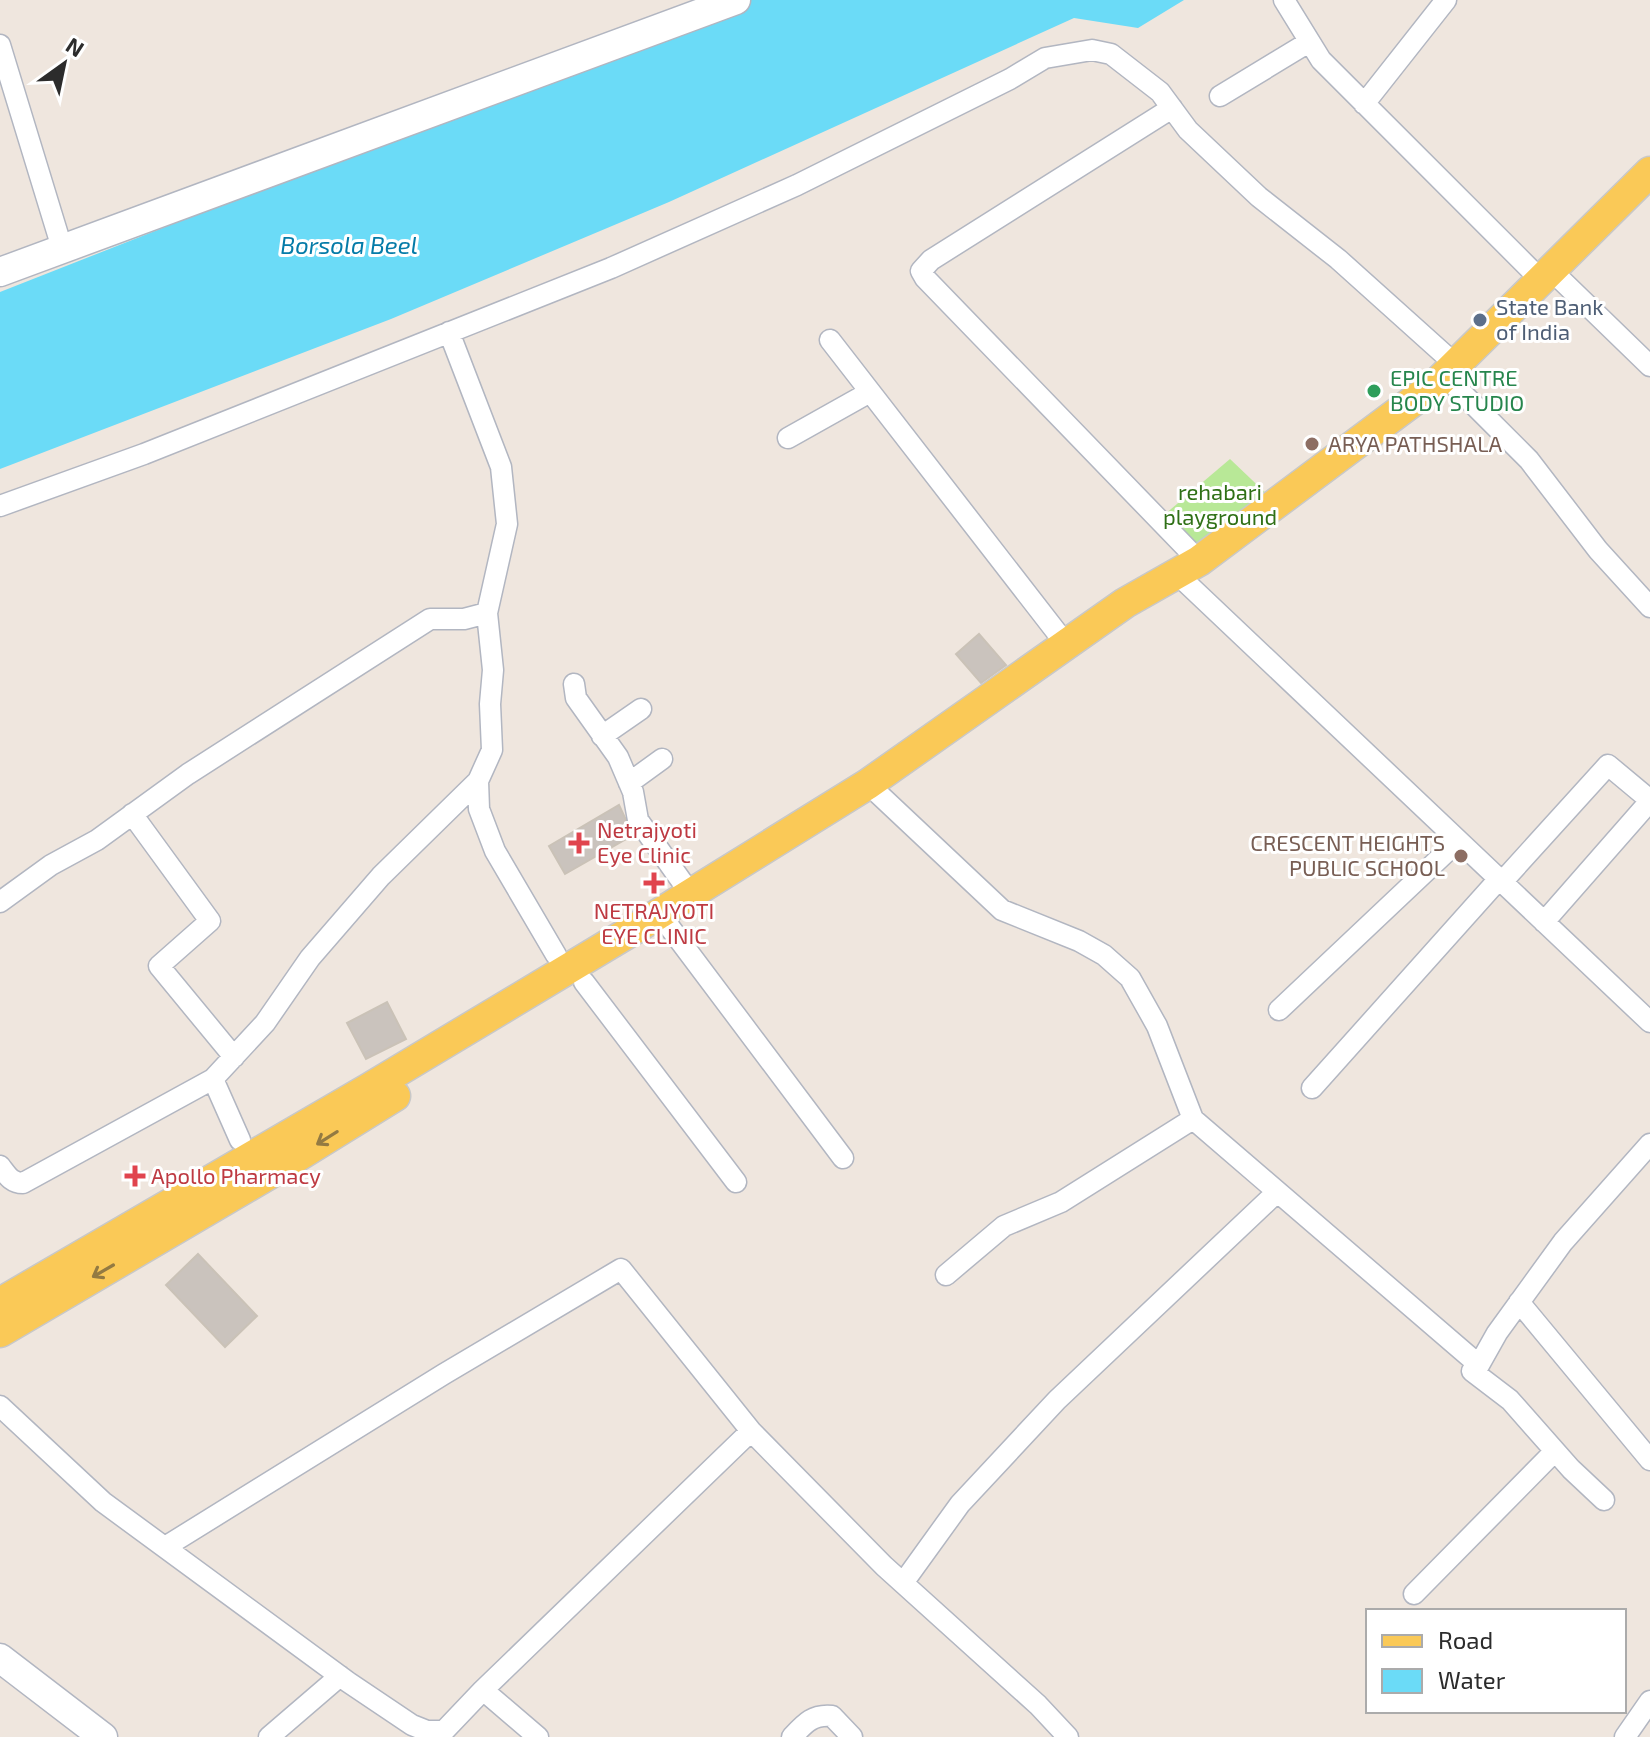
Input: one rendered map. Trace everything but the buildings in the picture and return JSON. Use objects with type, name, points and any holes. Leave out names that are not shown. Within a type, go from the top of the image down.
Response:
[{"type":"main road","points":[[0,1303],[368,1089],[629,947],[648,920],[868,784],[1065,643],[1125,603],[1188,568],[1450,370],[1650,172]]},
{"type":"main road","points":[[0,1279],[605,925],[648,920]]},
{"type":"main road","points":[[0,1332],[269,1174],[588,968]]},
{"type":"street","points":[[0,272],[736,0]]},
{"type":"street","points":[[1284,0],[1321,60],[1364,104],[1546,275],[1650,366]]},
{"type":"street","points":[[1364,104],[1446,0]]},
{"type":"street","points":[[1220,96],[1309,42]]},
{"type":"street","points":[[0,45],[62,248]]},
{"type":"street","points":[[0,506],[144,454],[611,268],[797,185],[1010,79],[1045,58],[1092,50],[1111,54],[1160,92],[1188,130],[1259,197],[1338,259],[1450,370],[1529,460],[1598,550],[1648,601]]},
{"type":"street","points":[[1172,108],[924,265],[921,271],[1188,568],[1458,841],[1650,1022]]},
{"type":"street","points":[[0,1166],[9,1178],[23,1183],[213,1079],[265,1023],[310,958],[381,876],[478,781],[492,750],[490,704],[493,670],[487,613],[507,524],[501,467],[449,332]]},
{"type":"street","points":[[830,340],[1065,643]]},
{"type":"street","points":[[788,438],[870,392]]},
{"type":"street","points":[[0,902],[51,865],[97,840],[188,774],[430,619],[464,619],[487,613]]},
{"type":"street","points":[[574,684],[576,698],[618,757],[629,783],[638,820],[690,893]]},
{"type":"street","points":[[602,736],[641,709]]},
{"type":"street","points":[[629,783],[662,759]]},
{"type":"street","points":[[1312,1088],[1608,765],[1650,800],[1544,922]]},
{"type":"street","points":[[478,781],[479,809],[495,851],[556,955]]},
{"type":"street","points":[[868,784],[1002,910],[1079,941],[1104,955],[1130,978],[1157,1026],[1193,1119],[1479,1365]]},
{"type":"street","points":[[132,814],[210,921],[159,966],[234,1057]]},
{"type":"street","points":[[1279,1010],[1458,841]]},
{"type":"street","points":[[648,920],[843,1158]]},
{"type":"street","points":[[588,968],[736,1182]]},
{"type":"street","points":[[213,1079],[240,1140]]},
{"type":"street","points":[[946,1275],[1004,1226],[1061,1202],[1193,1119]]},
{"type":"street","points":[[1604,1500],[1510,1400],[1472,1371],[1563,1242],[1650,1144]]},
{"type":"street","points":[[903,1583],[960,1504],[1057,1400],[1277,1192]]},
{"type":"street","points":[[165,1547],[444,1374],[621,1269],[751,1431],[903,1583],[1038,1705],[1068,1737]]},
{"type":"street","points":[[1519,1302],[1650,1460]]},
{"type":"street","points":[[0,1406],[103,1502],[340,1676],[412,1725],[427,1731],[444,1731],[751,1431]]},
{"type":"street","points":[[1414,1594],[1555,1451]]},
{"type":"street","points":[[0,1658],[103,1737]]},
{"type":"street","points":[[269,1737],[340,1676]]},
{"type":"street","points":[[483,1690],[538,1737]]},
{"type":"street","points":[[1625,1737],[1650,1701]]},
{"type":"street","points":[[792,1737],[808,1720],[820,1715],[832,1716],[852,1737]]},
{"type":"green space","name":"rehabari playground","points":[[1230,459],[1272,499],[1201,554],[1164,515]]},
{"type":"water","name":"Borsola Beel","points":[[742,0],[1184,0],[1138,28],[1074,18],[669,202],[391,319],[0,469],[0,292]]},
{"type":"place","name":"State Bank of India","points":[[1480,320]]},
{"type":"place","name":"EPIC CENTRE BODY STUDIO","points":[[1374,391]]},
{"type":"place","name":"ARYA PATHSHALA","points":[[1312,444]]},
{"type":"place","name":"Netrajyoti Eye Clinic","points":[[579,843]]},
{"type":"place","name":"CRESCENT HEIGHTS PUBLIC SCHOOL","points":[[1461,856]]},
{"type":"place","name":"NETRAJYOTI EYE CLINIC","points":[[654,883]]},
{"type":"place","name":"Apollo Pharmacy","points":[[135,1176]]}]
